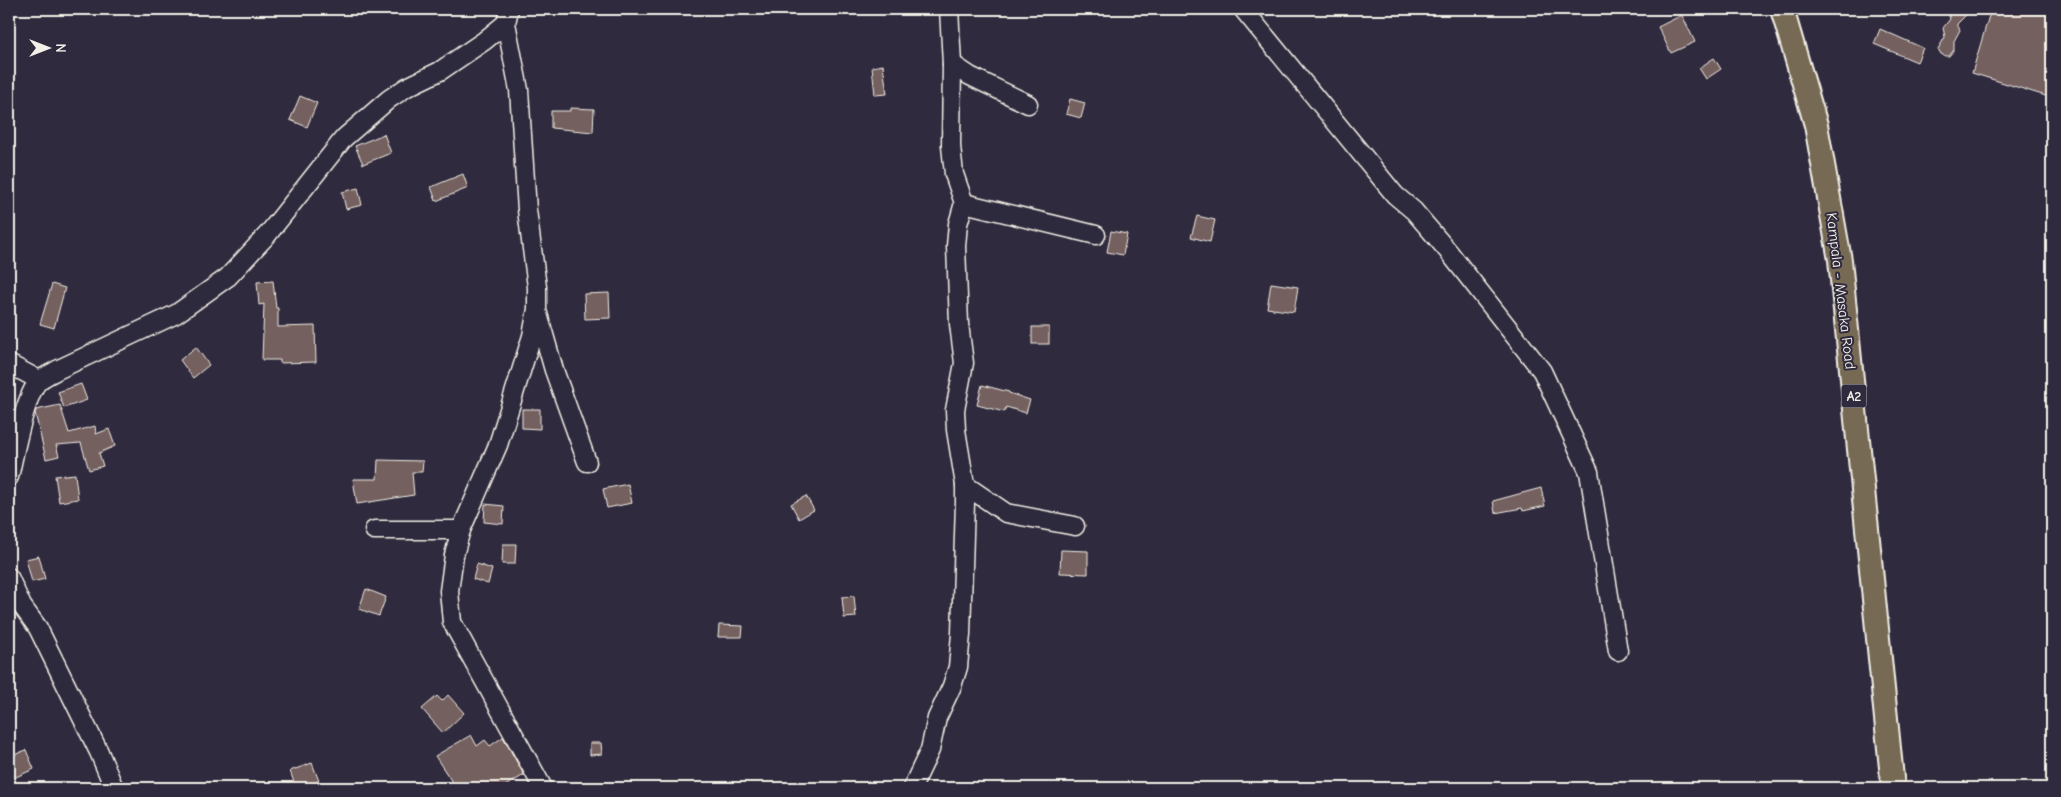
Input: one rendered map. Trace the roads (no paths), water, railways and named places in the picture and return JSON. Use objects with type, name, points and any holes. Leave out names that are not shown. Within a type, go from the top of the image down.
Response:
[{"type":"main road","name":"Kampala - Masaka Road","points":[[1782,9],[1816,126],[1840,260],[1893,788]]},
{"type":"street","points":[[912,788],[930,750],[937,718],[952,686],[958,667],[961,634],[966,516],[965,485],[956,430],[955,410],[964,363],[959,324],[956,246],[958,224],[964,203],[954,174],[951,146],[952,64],[950,9]]},
{"type":"street","points":[[1243,9],[1395,195],[1414,211],[1448,252],[1542,371],[1589,472],[1618,651]]},
{"type":"street","points":[[507,16],[519,90],[527,210],[537,287],[537,309],[532,336],[498,445],[461,530],[454,555],[449,591],[452,622],[543,788]]},
{"type":"street","points":[[9,477],[25,412],[32,392],[39,380],[176,314],[228,277],[268,234],[344,138],[377,108],[407,87],[440,71],[484,41],[507,16]]},
{"type":"street","points":[[952,64],[970,76],[1028,104]]},
{"type":"street","points":[[964,203],[1096,235]]},
{"type":"street","points":[[537,309],[554,370],[587,462]]},
{"type":"street","points":[[9,364],[39,380]]},
{"type":"street","points":[[965,485],[1006,513],[1075,526]]},
{"type":"street","points":[[374,530],[461,530]]},
{"type":"street","points":[[9,577],[22,606],[38,628],[99,752],[114,788]]}]
